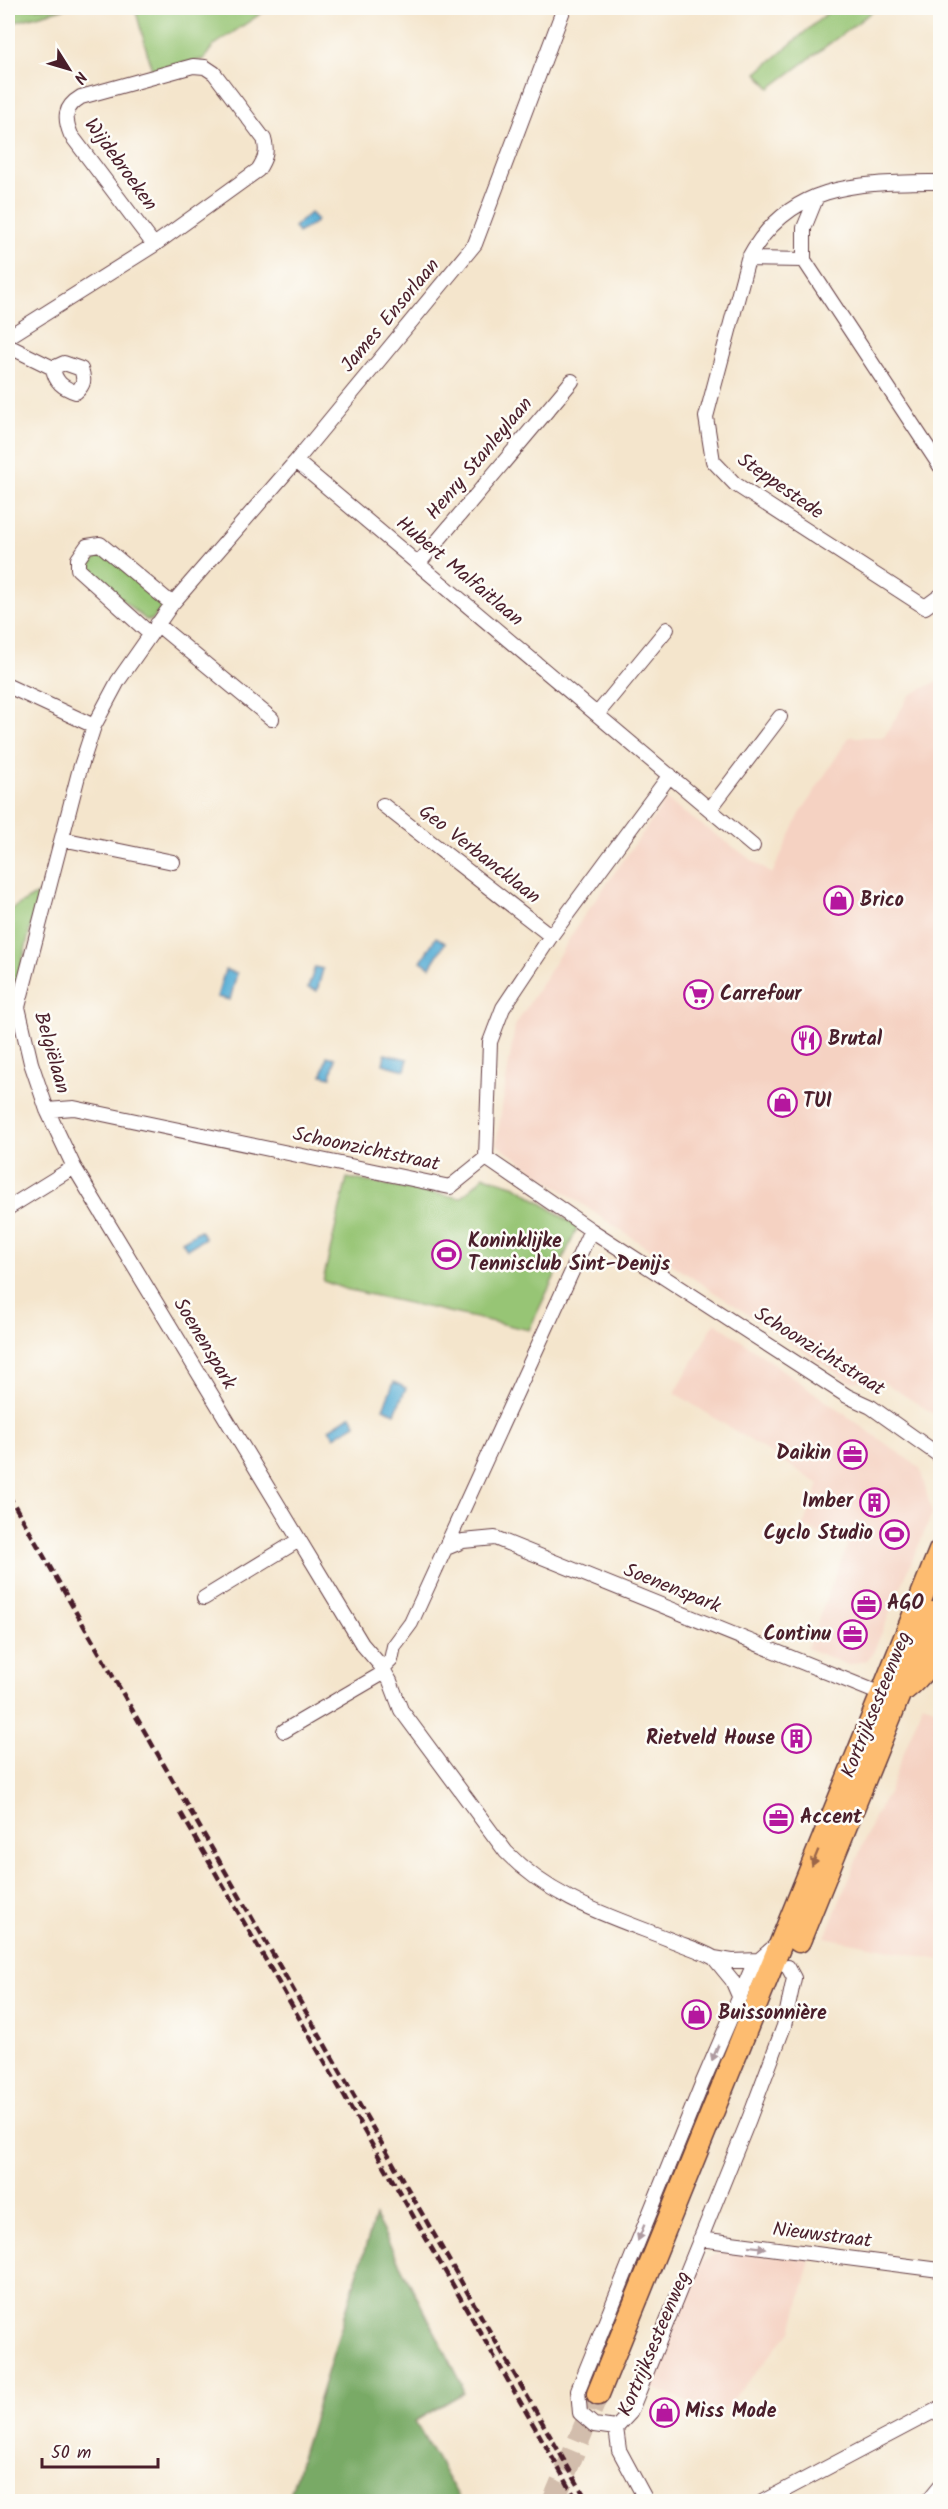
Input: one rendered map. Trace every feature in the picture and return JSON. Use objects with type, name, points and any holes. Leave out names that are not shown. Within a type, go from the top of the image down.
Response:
[{"type":"main road","name":"Kortrijksesteenweg","points":[[940,1551],[890,1694],[791,1973],[606,2396],[786,1931],[890,1694],[940,1592]]},
{"type":"main road","name":"Kortrijksesteenweg","points":[[890,1694],[919,1679],[932,1660],[940,1640]]},
{"type":"street","name":"James Ensorlaan","points":[[15,1002],[79,772],[94,726],[118,681],[172,604],[296,461],[475,244],[564,8]]},
{"type":"street","name":"Wijdebroeken","points":[[8,337],[154,245],[257,172],[265,159],[264,139],[214,73],[205,67],[193,66],[81,97],[65,113],[71,135],[154,245]]},
{"type":"street","name":"Steppestede","points":[[940,182],[867,183],[841,188],[817,196],[786,213],[760,237],[748,259],[706,417],[713,461],[735,484],[925,607],[940,596]]},
{"type":"street","points":[[817,196],[804,228],[804,260],[940,466]]},
{"type":"street","points":[[748,259],[804,260]]},
{"type":"street","points":[[8,346],[53,368]]},
{"type":"street","name":"Henry Stanleylaan","points":[[419,563],[572,381]]},
{"type":"street","name":"Hubert Malfaitlaan","points":[[296,461],[598,713],[753,846]]},
{"type":"street","points":[[172,604],[100,544],[87,546],[78,559],[78,569],[272,719]]},
{"type":"street","points":[[598,713],[667,629]]},
{"type":"street","points":[[8,686],[94,726]]},
{"type":"street","points":[[710,809],[780,717]]},
{"type":"street","points":[[486,1158],[490,1042],[503,1008],[551,936],[670,775]]},
{"type":"street","name":"Geo Verbancklaan","points":[[383,805],[551,936]]},
{"type":"street","points":[[62,839],[173,862]]},
{"type":"street","name":"Belgiëlaan","points":[[15,1002],[31,1063],[47,1110]]},
{"type":"street","name":"Schoonzichtstraat","points":[[47,1110],[74,1108],[450,1187],[486,1158],[591,1230],[847,1396],[871,1407],[940,1456]]},
{"type":"street","name":"Soenenspark","points":[[47,1110],[74,1167],[362,1644],[384,1670],[401,1710],[506,1852],[548,1887],[580,1903],[714,1958],[755,1961]]},
{"type":"street","points":[[8,1208],[74,1167]]},
{"type":"street","points":[[284,1731],[384,1670],[391,1659],[394,1646],[411,1623],[446,1548],[591,1230]]},
{"type":"street","name":"Soenenspark","points":[[446,1548],[463,1541],[495,1538],[890,1694]]},
{"type":"street","points":[[204,1598],[299,1540]]},
{"type":"street","points":[[374,1656],[394,1646]]},
{"type":"street","points":[[755,1961],[774,1948],[786,1931]]},
{"type":"street","name":"Soenenspark","points":[[714,1958],[732,1980],[739,1996]]},
{"type":"street","name":"Kortrijksesteenweg","points":[[755,1961],[578,2390],[580,2412],[594,2425],[616,2428],[630,2413],[784,2026],[791,1973]]},
{"type":"street","name":"Nieuwstraat","points":[[700,2239],[940,2271]]},
{"type":"street","points":[[762,2502],[940,2408]]},
{"type":"street","points":[[616,2428],[619,2450],[647,2502]]},
{"type":"street","points":[[927,2502],[940,2486]]},
{"type":"shaded area","points":[[940,680],[940,1418],[879,1379],[850,1382],[602,1218],[496,1144],[515,1026],[581,920],[666,800],[772,874],[800,814],[849,737],[884,737],[910,695]]},
{"type":"shaded area","points":[[715,1322],[920,1468],[932,1514],[873,1653],[867,1660],[848,1665],[807,1648],[848,1544],[803,1527],[819,1484],[675,1393]]},
{"type":"shaded area","points":[[923,1703],[940,1711],[940,1960],[825,1937],[874,1817],[889,1791]]},
{"type":"shaded area","points":[[725,2250],[811,2260],[792,2330],[721,2413],[648,2387],[702,2261]]},
{"type":"green space","points":[[8,8],[66,8],[8,24]]},
{"type":"green space","points":[[135,8],[269,8],[213,46],[204,59],[152,70]]},
{"type":"green space","points":[[833,8],[877,8],[770,88],[757,73]]},
{"type":"green space","points":[[106,554],[164,606],[152,620],[146,620],[90,573],[91,564],[98,555]]},
{"type":"green space","points":[[39,893],[17,983],[8,994],[8,911]]},
{"type":"green space","name":"Koninklijke Tennisclub Sint-Denijs","points":[[484,1176],[516,1186],[578,1227],[529,1330],[345,1289],[323,1281],[347,1178],[461,1198]]},
{"type":"green space","points":[[375,2216],[462,2384],[463,2393],[415,2421],[461,2501],[288,2501]]},
{"type":"water","points":[[310,213],[317,220],[316,222],[298,233],[294,227]]},
{"type":"water","points":[[436,937],[445,943],[430,967],[421,961]]},
{"type":"water","points":[[315,967],[323,969],[317,991],[308,988]]},
{"type":"water","points":[[225,970],[237,973],[230,1000],[217,997]]},
{"type":"water","points":[[385,1054],[408,1059],[405,1070],[383,1064]]},
{"type":"water","points":[[327,1056],[335,1058],[331,1077],[322,1075]]},
{"type":"water","points":[[200,1230],[205,1238],[187,1249],[182,1241]]},
{"type":"water","points":[[394,1382],[406,1388],[395,1413],[383,1408]]},
{"type":"water","points":[[351,1415],[356,1424],[334,1437],[329,1429]]},
{"type":"tunnel","points":[[553,2502],[598,2394]]},
{"type":"railway","points":[[8,1494],[588,2502]]},
{"type":"railway","points":[[181,1813],[578,2502]]},
{"type":"place","name":"Brico","points":[[839,901]]},
{"type":"place","name":"Carrefour","points":[[699,995]]},
{"type":"place","name":"Brutal","points":[[807,1040]]},
{"type":"place","name":"TUI","points":[[782,1102]]},
{"type":"place","name":"Koninklijke Tennisclub Sint-Denijs","points":[[447,1254]]},
{"type":"place","name":"Daikin","points":[[852,1454]]},
{"type":"place","name":"Imber","points":[[874,1502]]},
{"type":"place","name":"Cyclo Studio","points":[[894,1534]]},
{"type":"place","name":"AGO","points":[[866,1604]]},
{"type":"place","name":"Continu","points":[[852,1635]]},
{"type":"place","name":"Rietveld House","points":[[796,1739]]},
{"type":"place","name":"Accent","points":[[779,1818]]},
{"type":"place","name":"Buissonnière","points":[[697,2014]]},
{"type":"place","name":"Miss Mode","points":[[664,2412]]}]
